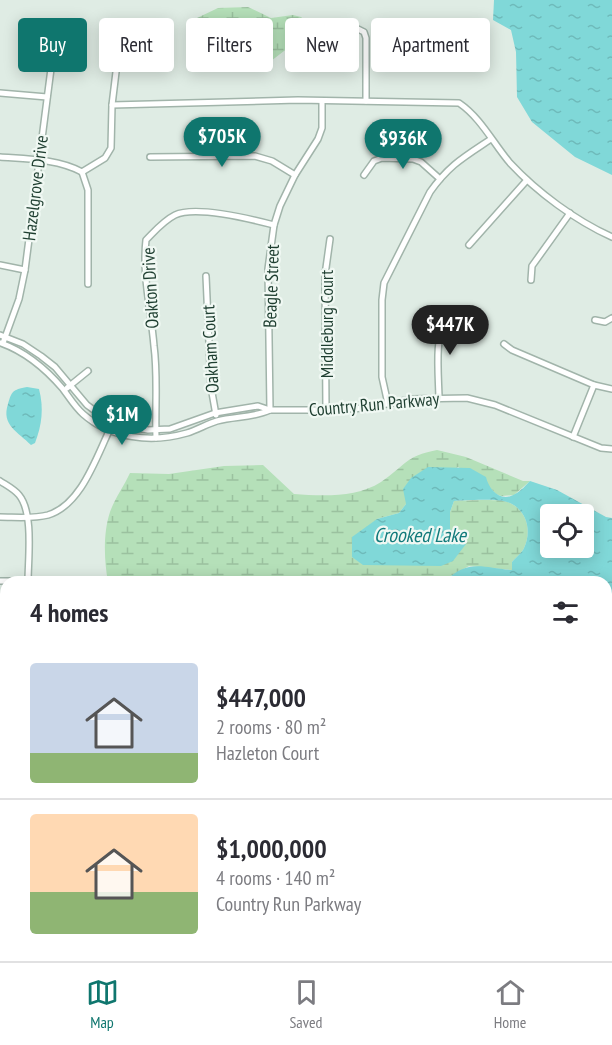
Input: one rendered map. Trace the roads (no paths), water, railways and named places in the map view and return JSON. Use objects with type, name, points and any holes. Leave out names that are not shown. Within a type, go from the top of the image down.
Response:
[{"type":"street","points":[[359,30],[364,32],[366,38],[366,102]]},
{"type":"street","name":"Hazelgrove Drive","points":[[2,339],[19,299],[25,270],[50,72]]},
{"type":"street","points":[[82,172],[109,153],[112,142],[112,105],[116,72]]},
{"type":"street","points":[[0,93],[46,97]]},
{"type":"street","points":[[112,105],[298,100],[459,103],[472,112],[510,163],[527,180],[591,228],[612,237]]},
{"type":"street","name":"Beagle Street","points":[[270,410],[268,269],[274,225],[280,206],[295,175],[318,139],[322,128],[322,101]]},
{"type":"street","points":[[388,404],[382,377],[384,283],[430,192],[458,161],[491,139]]},
{"type":"street","points":[[150,157],[255,156],[272,161],[295,175]]},
{"type":"street","points":[[0,157],[38,160],[70,166],[82,172],[87,190],[88,284]]},
{"type":"street","points":[[364,175],[374,160],[413,159],[421,162],[440,179]]},
{"type":"street","points":[[469,245],[527,180]]},
{"type":"street","name":"Oakton Drive","points":[[156,438],[156,369],[146,280],[146,240],[165,220],[178,213],[225,214],[274,225]]},
{"type":"street","points":[[531,280],[532,266],[570,213]]},
{"type":"street","name":"Middleburg Court","points":[[326,410],[325,275],[330,239]]},
{"type":"street","points":[[0,265],[25,270]]},
{"type":"street","name":"Oakham Court","points":[[207,276],[211,387],[218,421]]},
{"type":"street","points":[[439,397],[438,342],[439,331],[446,312]]},
{"type":"street","points":[[595,320],[605,322],[612,318]]},
{"type":"street","name":"Country Run Parkway","points":[[2,339],[50,375],[83,414],[139,438],[171,437],[218,421],[258,416],[270,410]]},
{"type":"street","name":"Country Run Parkway","points":[[2,339],[23,344],[55,367],[87,405],[111,427],[170,429],[215,413],[258,406],[270,410],[326,410],[366,408],[412,399],[467,398],[495,405],[601,448],[612,449]]},
{"type":"street","points":[[504,344],[512,350],[594,385],[612,389]]},
{"type":"street","points":[[64,390],[88,371]]},
{"type":"street","points":[[573,437],[594,385]]},
{"type":"street","points":[[0,517],[47,515],[62,508],[77,495],[111,427]]},
{"type":"street","points":[[0,481],[18,493],[24,503],[28,517],[28,576]]},
{"type":"water","points":[[494,0],[612,0],[612,175],[575,157],[532,122],[517,97],[516,52],[511,30],[493,20]]},
{"type":"water","points":[[27,387],[39,389],[42,416],[35,443],[31,445],[12,428],[6,411],[15,390]]},
{"type":"water","name":"Crooked Lake","points":[[428,467],[470,468],[486,477],[496,494],[505,497],[515,494],[530,481],[557,490],[582,504],[540,504],[540,558],[594,558],[594,510],[612,518],[612,576],[452,576],[468,567],[476,566],[512,570],[512,562],[524,548],[528,528],[524,516],[516,507],[499,500],[454,501],[450,512],[450,529],[466,544],[453,561],[441,566],[363,565],[352,557],[352,537],[377,519],[399,513],[406,504],[403,489],[411,478]]}]
